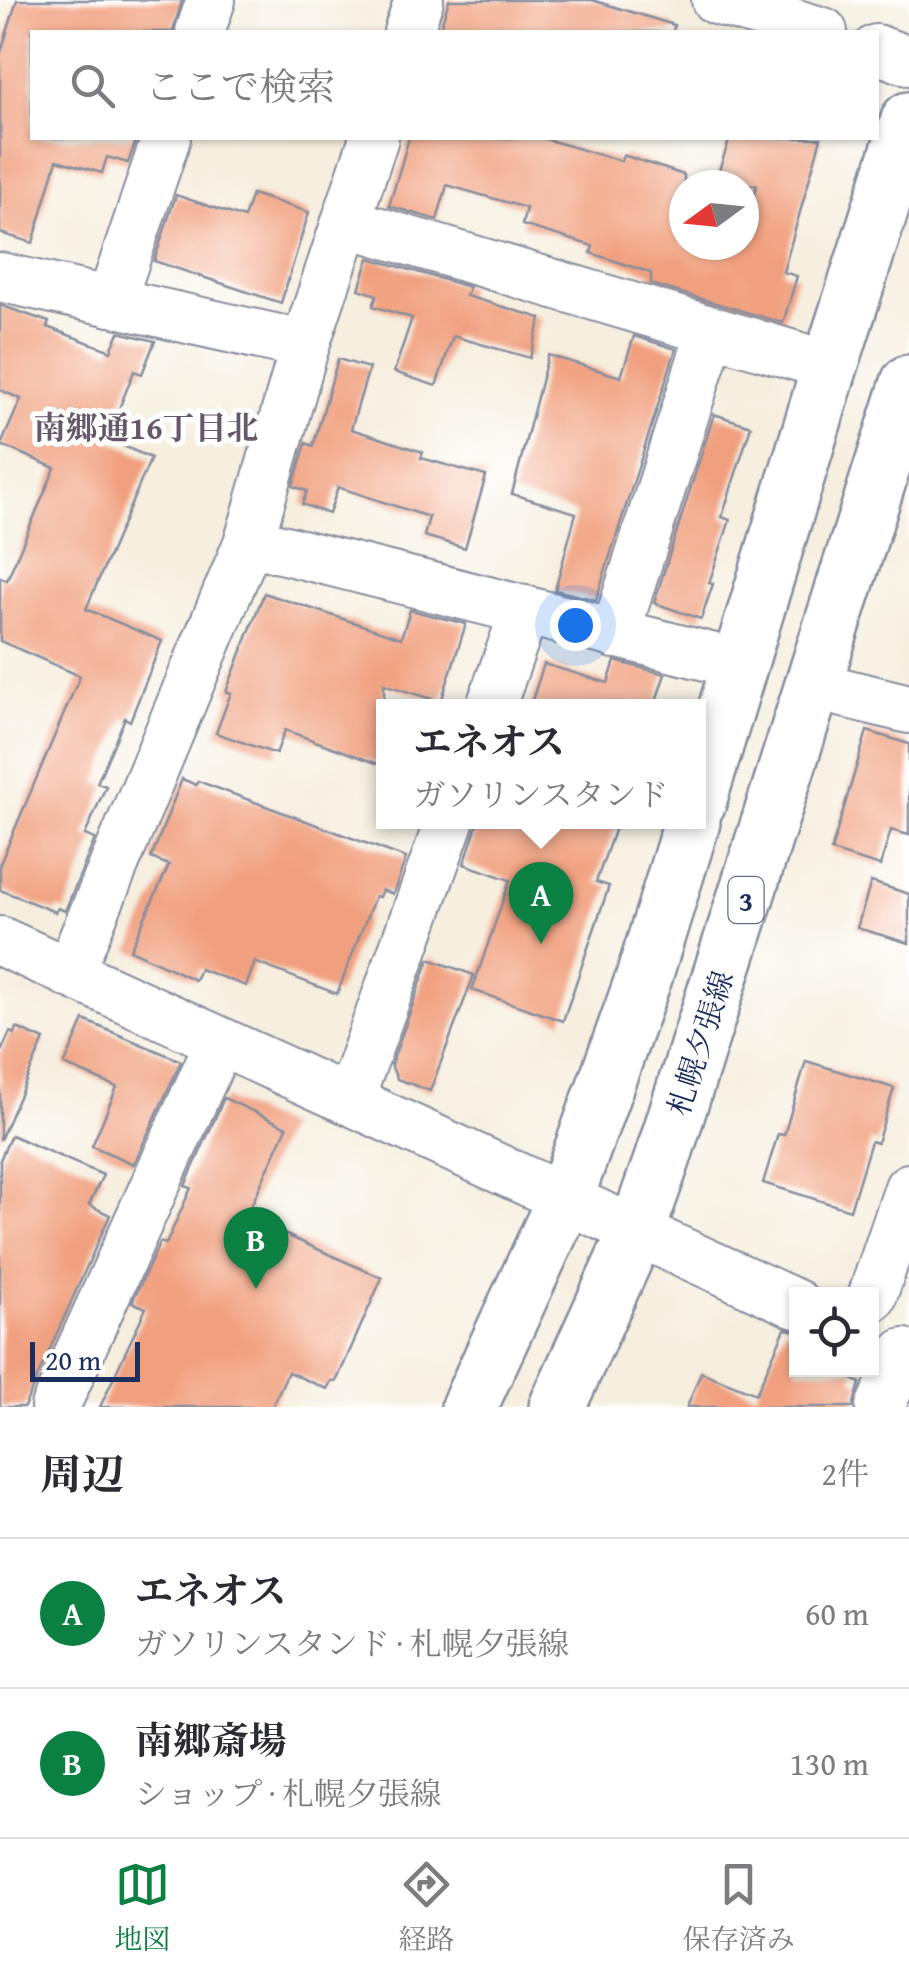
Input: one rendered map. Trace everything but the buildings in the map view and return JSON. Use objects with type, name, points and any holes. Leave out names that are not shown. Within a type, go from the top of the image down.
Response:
[{"type":"main road","points":[[706,777],[909,120]]},
{"type":"main road","name":"札幌夕張線","points":[[557,1407],[636,1233],[815,686],[909,382]]},
{"type":"main road","points":[[469,1407],[564,1201],[644,977],[690,829]]},
{"type":"street","points":[[201,30],[211,0]]},
{"type":"street","points":[[409,30],[419,0]]},
{"type":"street","points":[[716,0],[817,30]]},
{"type":"street","points":[[879,50],[909,62]]},
{"type":"street","points":[[112,302],[165,140]]},
{"type":"street","points":[[69,972],[249,541],[305,345],[373,140]]},
{"type":"street","points":[[346,222],[830,366]]},
{"type":"street","points":[[0,277],[305,345]]},
{"type":"street","points":[[616,634],[712,331]]},
{"type":"street","points":[[249,541],[742,665]]},
{"type":"street","points":[[493,699],[525,610]]},
{"type":"street","points":[[815,686],[909,709]]},
{"type":"street","points":[[350,1098],[447,829]]},
{"type":"street","points":[[0,941],[789,1301]]},
{"type":"street","points":[[56,1407],[219,1044]]},
{"type":"street","points":[[875,1287],[909,1188]]},
{"type":"street","points":[[880,1407],[895,1349]]},
{"type":"place","name":"エネオス","points":[[541,944]]},
{"type":"place","name":"南郷斎場","points":[[256,1289]]},
{"type":"district","name":"南郷通16丁目北","points":[[146,427]]}]
